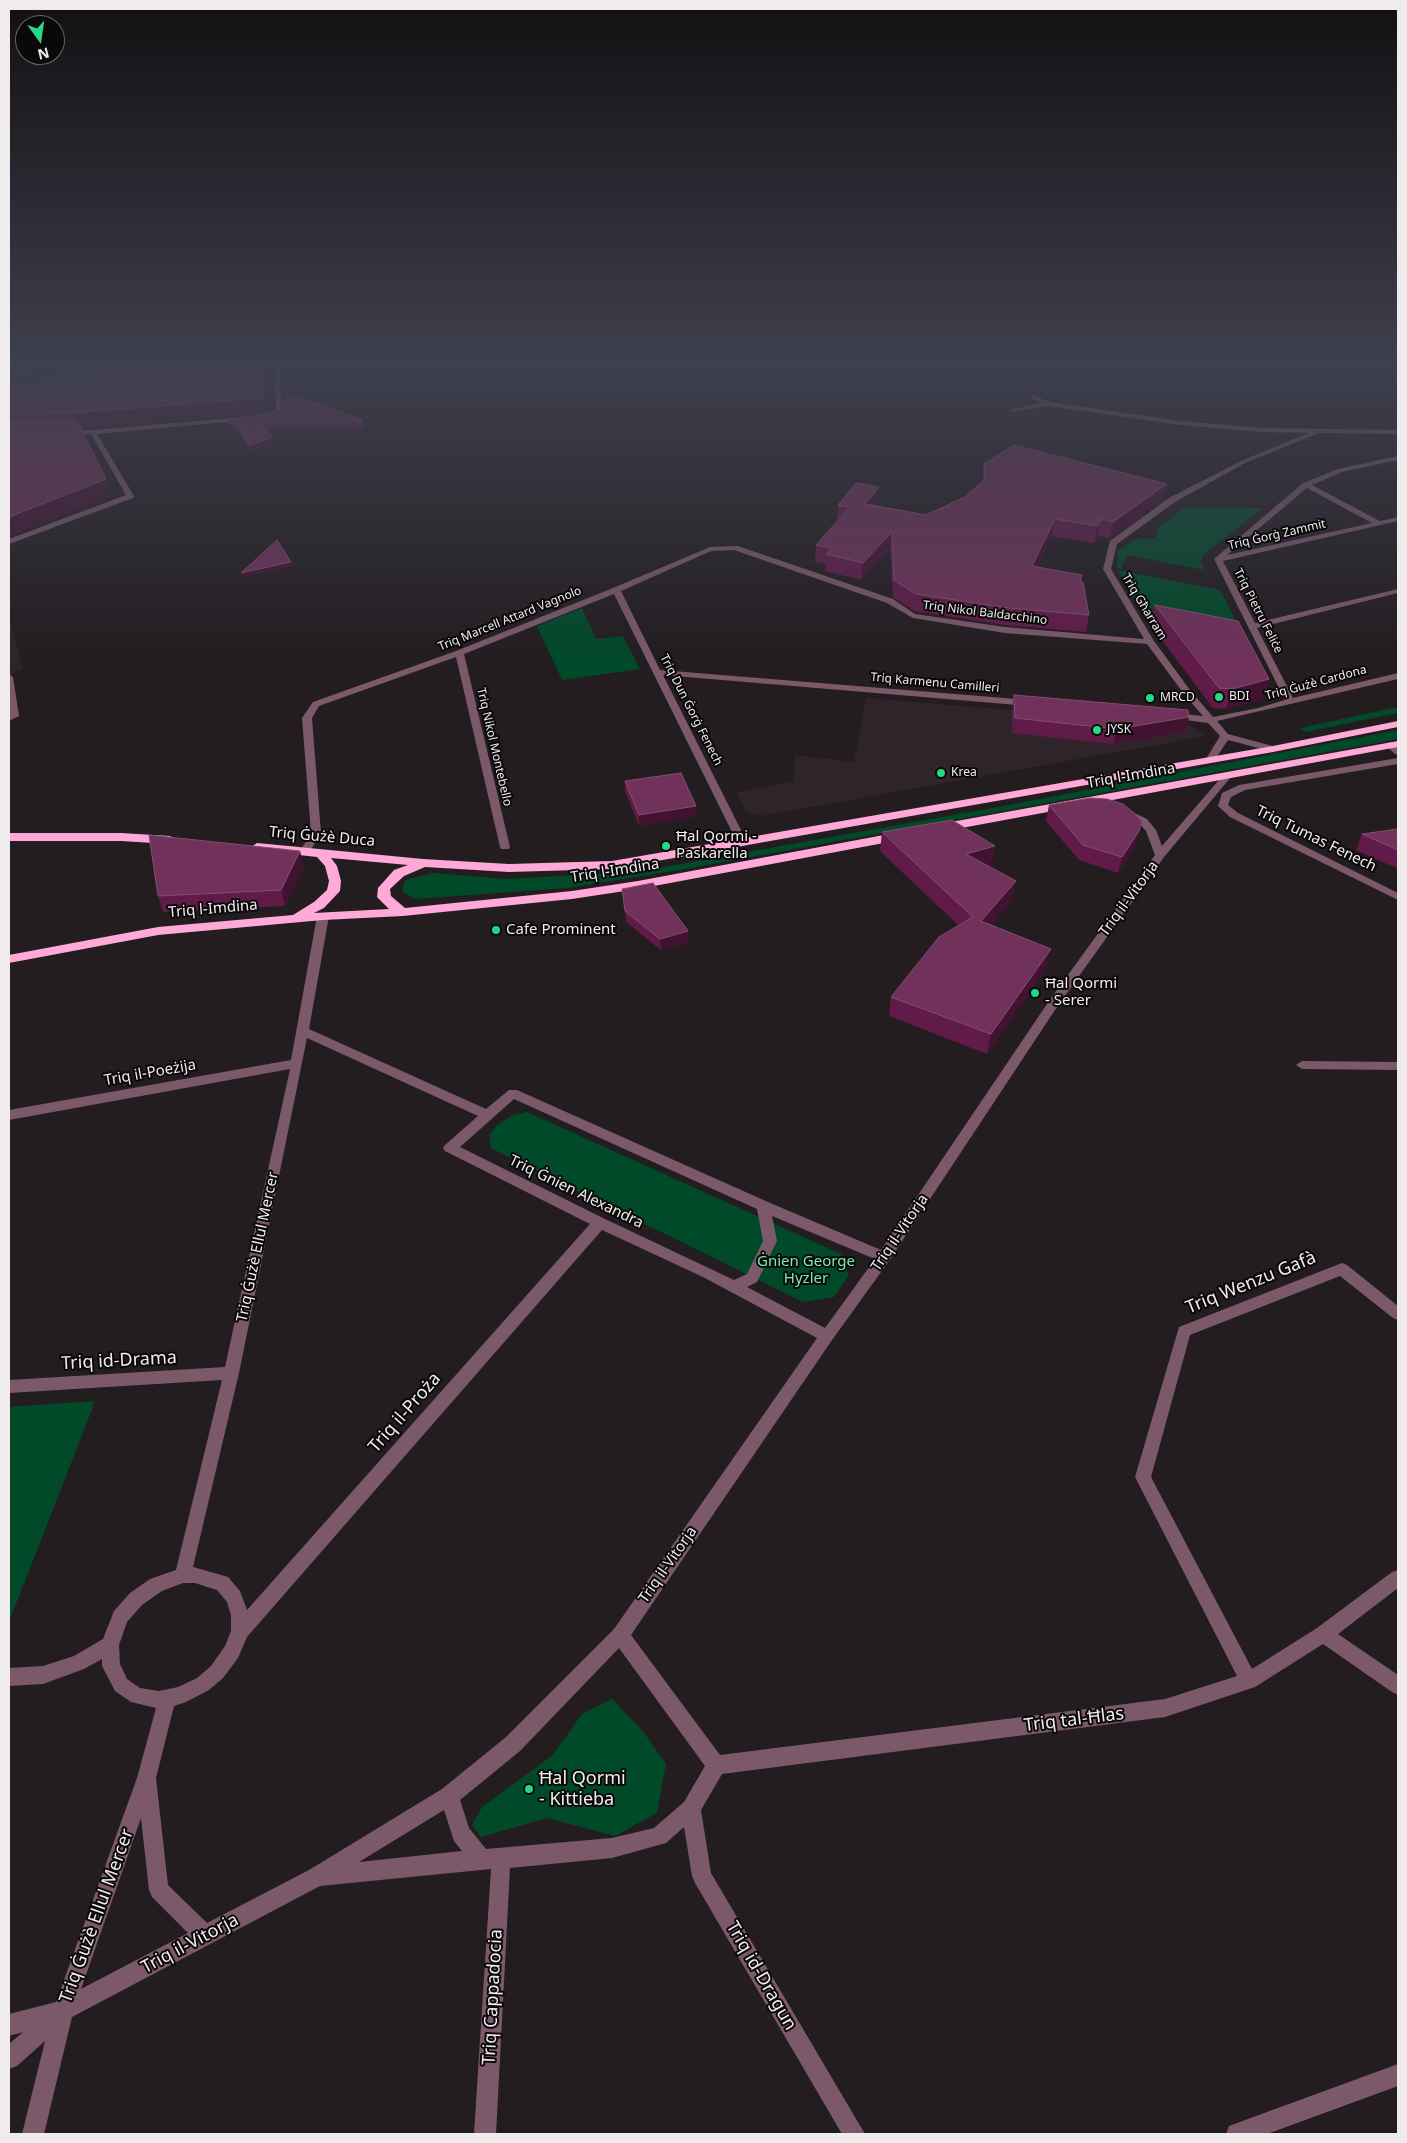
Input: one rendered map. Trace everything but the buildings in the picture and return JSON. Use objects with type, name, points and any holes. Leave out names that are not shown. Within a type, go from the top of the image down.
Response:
[{"type":"highway","name":"Triq l-Imdina","points":[[423,863],[509,868],[612,865],[1273,749],[1398,724]]},
{"type":"highway","name":"Triq l-Imdina","points":[[9,959],[158,931],[292,918],[403,912],[572,895],[638,885],[1228,775],[1396,747]]},
{"type":"highway","points":[[9,837],[121,837],[180,841]]},
{"type":"highway","name":"Triq Ġużè Duca","points":[[240,846],[423,863]]},
{"type":"highway","points":[[292,918],[319,905],[333,891],[335,881],[332,866],[320,852]]},
{"type":"highway","points":[[403,912],[389,903],[384,897],[384,888],[399,873],[423,863]]},
{"type":"street","points":[[9,542],[130,496],[110,462]]},
{"type":"street","name":"Triq Għarram","points":[[1225,736],[1187,692],[1150,642],[1107,569],[1113,543],[1172,500],[1243,462]]},
{"type":"street","name":"Triq Pietru Feliċe","points":[[1290,700],[1254,626],[1218,559],[1306,485],[1340,470],[1379,462]]},
{"type":"street","points":[[1306,485],[1379,523]]},
{"type":"street","name":"Triq Ġorġ Zammit","points":[[1218,559],[1398,519]]},
{"type":"street","name":"Triq Nikol Baldacchino","points":[[710,549],[735,548],[890,602],[913,616],[1005,630],[1150,642]]},
{"type":"street","name":"Triq Marcell Attard Vagnolo","points":[[305,851],[316,833],[307,718],[316,704],[460,653],[616,590],[710,549]]},
{"type":"street","name":"Triq Dun Ġorġ Fenech","points":[[616,590],[742,842]]},
{"type":"street","points":[[1254,626],[1398,590]]},
{"type":"street","name":"Triq Nikol Montebello","points":[[460,653],[505,847]]},
{"type":"street","name":"Triq Karmenu Camilleri","points":[[658,672],[1035,704]]},
{"type":"street","name":"Triq Ġużè Cardona","points":[[1211,720],[1398,676]]},
{"type":"street","points":[[9,677],[12,717]]},
{"type":"street","points":[[1163,715],[1211,720]]},
{"type":"street","points":[[1211,759],[1225,736],[1273,749]]},
{"type":"street","name":"Triq Tumas Fenech","points":[[1398,761],[1242,787],[1226,795],[1223,806],[1234,815],[1398,897]]},
{"type":"street","name":"Triq il-Vitorja","points":[[9,2024],[64,2010],[316,1877],[448,1796],[513,1744],[620,1634],[884,1257],[1053,1004],[1160,855],[1228,775]]},
{"type":"street","name":"Triq il-Vitorja","points":[[1087,801],[1133,815],[1143,821],[1151,830],[1160,855]]},
{"type":"street","name":"Triq Ġużè Ellul Mercer","points":[[183,1575],[232,1373],[297,1064],[323,916]]},
{"type":"street","points":[[302,1031],[488,1116]]},
{"type":"street","name":"Triq il-Poeżija","points":[[9,1114],[297,1064]]},
{"type":"street","points":[[1302,1065],[1398,1066]]},
{"type":"street","name":"Triq Ġnien Alexandra","points":[[827,1336],[733,1287],[450,1148],[513,1093],[763,1206],[884,1257]]},
{"type":"street","points":[[733,1287],[752,1278],[770,1241],[763,1206]]},
{"type":"street","name":"Triq il-Proża","points":[[240,1630],[600,1223]]},
{"type":"street","name":"Triq Wenzu Gafà","points":[[1249,1681],[1143,1477],[1184,1331],[1342,1269],[1398,1314]]},
{"type":"street","name":"Triq id-Drama","points":[[9,1386],[232,1373]]},
{"type":"street","points":[[183,1575],[195,1575],[222,1583],[234,1597],[240,1615],[240,1630],[232,1652],[217,1672],[203,1684],[180,1696],[167,1700],[137,1696],[121,1685],[111,1666],[110,1645],[120,1617],[136,1599],[156,1585],[183,1575]]},
{"type":"street","name":"Triq tal-Ħlas","points":[[716,1765],[1165,1708],[1249,1681],[1323,1634],[1398,1578]]},
{"type":"street","points":[[620,1634],[716,1765]]},
{"type":"street","points":[[1323,1634],[1398,1686]]},
{"type":"street","points":[[9,1677],[42,1675],[78,1663],[110,1645]]},
{"type":"street","name":"Triq Ġużè Ellul Mercer","points":[[33,2134],[64,2010],[146,1778],[167,1700]]},
{"type":"street","name":"Triq il-Vitorja","points":[[316,1877],[612,1848],[659,1836],[691,1808],[716,1765]]},
{"type":"street","points":[[146,1778],[159,1890],[206,1936]]},
{"type":"street","points":[[448,1796],[461,1834],[491,1859]]},
{"type":"street","name":"Triq id-Dragun","points":[[691,1808],[702,1876],[854,2134]]},
{"type":"street","name":"Triq Cappadocia","points":[[485,2134],[491,1859]]},
{"type":"street","name":"Triq il-Vitorja","points":[[9,2058],[64,2010]]},
{"type":"street","points":[[1237,2134],[1398,2075]]},
{"type":"shaded area","points":[[9,616],[23,669],[9,675]]},
{"type":"shaded area","points":[[866,698],[1189,725],[1206,736],[761,816],[745,811],[737,792],[794,782],[795,755],[854,762]]},
{"type":"green space","points":[[1185,507],[1263,508],[1204,554],[1200,561],[1205,570],[1127,555],[1121,569],[1118,568],[1117,551],[1136,539],[1155,538],[1158,528]]},
{"type":"green space","points":[[1118,570],[1220,590],[1250,648],[1157,625],[1150,614],[1142,613]]},
{"type":"green space","points":[[582,608],[596,639],[623,636],[640,669],[562,680],[537,626]]},
{"type":"green space","points":[[1398,707],[1398,713],[1305,732],[1300,728]]},
{"type":"green space","points":[[1398,730],[1398,739],[685,869],[568,888],[414,899],[402,891],[405,880],[433,873],[506,879],[637,872],[1014,804]]},
{"type":"green space","name":"Ġnien George Hyzler","points":[[527,1112],[841,1254],[849,1275],[834,1297],[803,1302],[491,1148],[489,1135],[497,1125],[513,1115]]},
{"type":"green space","points":[[94,1401],[91,1412],[9,1622],[9,1407]]},
{"type":"green space","points":[[612,1699],[642,1730],[666,1764],[657,1813],[615,1836],[547,1818],[481,1837],[472,1825],[482,1807],[553,1755],[582,1714]]},
{"type":"place","name":"BDI","points":[[1219,697]]},
{"type":"place","name":"MRCD","points":[[1150,698]]},
{"type":"place","name":"JYSK","points":[[1097,730]]},
{"type":"place","name":"Krea","points":[[941,773]]},
{"type":"place","name":"Ħal Qormi - Paskarella","points":[[666,846]]},
{"type":"place","name":"Cafe Prominent","points":[[496,930]]},
{"type":"place","name":"Ħal Qormi - Serer","points":[[1035,993]]},
{"type":"place","name":"Ħal Qormi - Kittieba","points":[[529,1789]]}]
